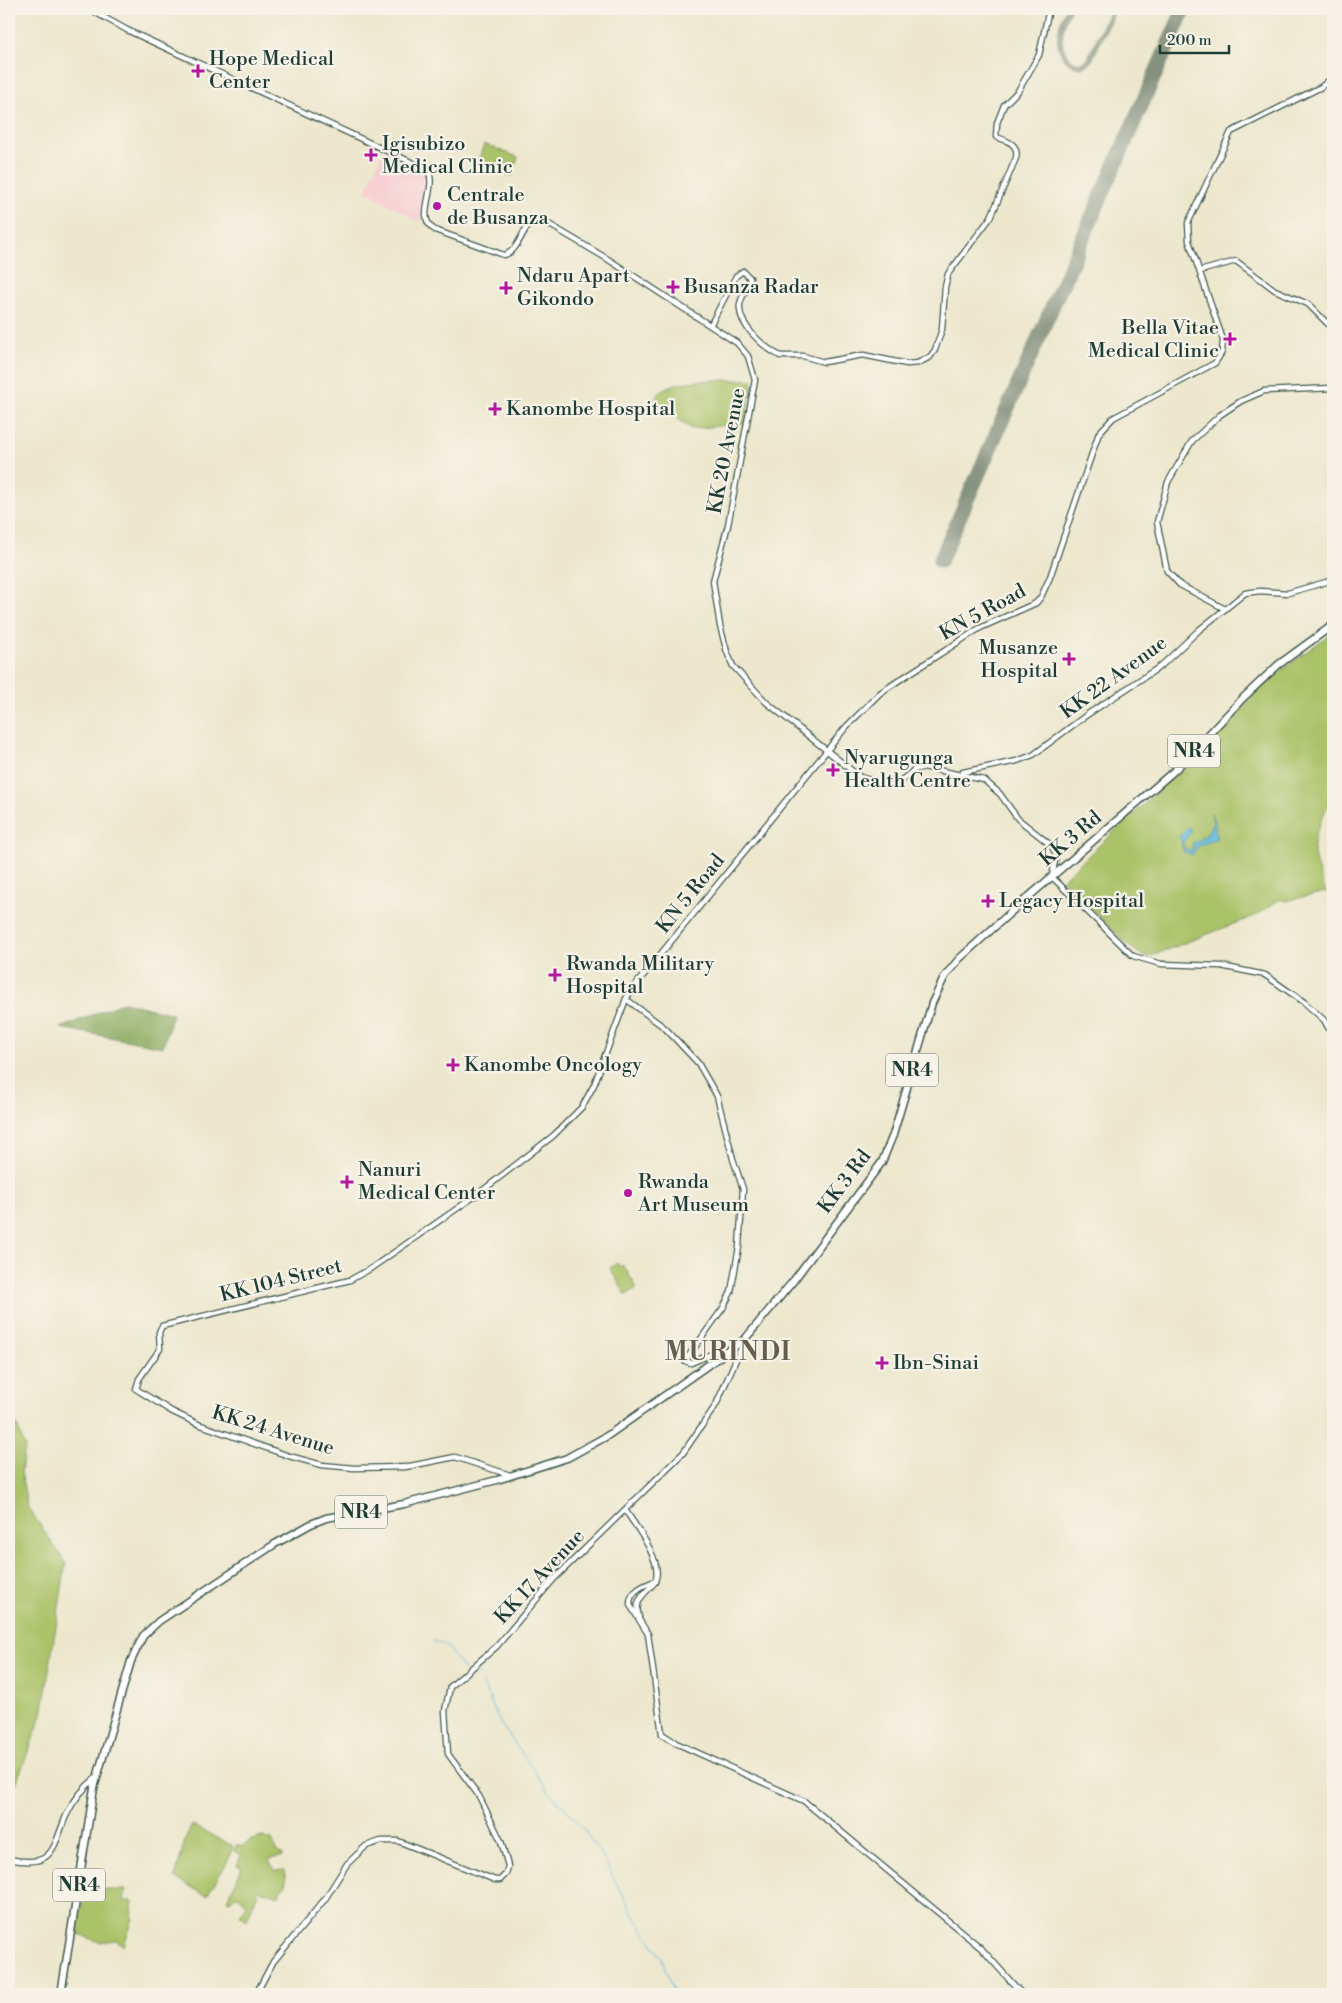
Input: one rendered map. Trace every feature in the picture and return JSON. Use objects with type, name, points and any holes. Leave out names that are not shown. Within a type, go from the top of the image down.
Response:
[{"type":"highway","name":"KK 3 Rd","points":[[511,1475],[560,1460],[592,1445],[745,1339],[794,1280],[882,1162],[893,1134],[932,1003],[945,976],[982,937],[1175,770],[1243,698],[1278,665],[1333,625]]},
{"type":"highway","name":"NR4","points":[[60,1994],[98,1776],[124,1683],[139,1643],[159,1621],[289,1536],[319,1521],[404,1504],[511,1475]]},
{"type":"main road","name":"KK 20 Avenue","points":[[89,9],[127,30],[428,170],[431,182],[426,218],[430,226],[435,230],[504,254],[515,248],[531,222],[540,219],[711,324],[742,347],[751,364],[756,380],[728,525],[713,581],[715,602],[726,652],[733,666],[754,691],[860,777],[886,786],[898,783],[922,767],[960,773]]},
{"type":"main road","points":[[711,324],[740,272],[747,272],[750,278],[740,304],[742,318],[755,335],[780,356],[803,356],[824,362],[863,355],[907,364],[927,360],[936,350],[942,330],[945,287],[948,274],[991,216],[1016,158],[1017,149],[1014,145],[996,137],[997,122],[1004,105],[1018,92],[1039,55],[1049,9]]},
{"type":"main road","points":[[1236,122],[1241,125],[1320,86],[1333,77]]},
{"type":"main road","name":"KN 5 Road","points":[[614,1028],[626,999],[846,727],[880,693],[971,633],[1030,606],[1041,597],[1099,433],[1113,418],[1207,369],[1220,356],[1223,346],[1222,334],[1189,241],[1188,223],[1231,132],[1241,125]]},
{"type":"main road","points":[[1200,271],[1236,261],[1274,290],[1308,304],[1333,329]]},
{"type":"main road","points":[[1225,609],[1180,586],[1167,571],[1157,522],[1168,482],[1190,442],[1236,404],[1264,391],[1333,388]]},
{"type":"main road","name":"KK 22 Avenue","points":[[960,773],[1017,762],[1033,755],[1088,714],[1162,666],[1199,630],[1245,594],[1260,591],[1288,593],[1333,580]]},
{"type":"main road","points":[[960,773],[989,783],[1018,819],[1052,846],[1056,854],[1052,877],[1133,956],[1161,964],[1221,966],[1265,975],[1304,1002],[1324,1020],[1333,1036]]},
{"type":"main road","points":[[626,999],[665,1028],[698,1062],[717,1096],[724,1119],[733,1159],[743,1189],[736,1269],[726,1303],[685,1361],[691,1363],[718,1351],[731,1350]]},
{"type":"main road","name":"KK 104 Street","points":[[136,1389],[139,1379],[162,1345],[160,1328],[168,1324],[331,1287],[358,1277],[518,1164],[572,1118],[588,1097],[614,1028]]},
{"type":"main road","name":"KK 17 Avenue","points":[[256,1994],[273,1962],[325,1899],[346,1864],[366,1846],[381,1841],[398,1841],[491,1878],[500,1880],[505,1876],[507,1869],[503,1848],[479,1796],[448,1754],[444,1723],[448,1692],[456,1681],[497,1646],[553,1580],[626,1510],[693,1440],[716,1405],[745,1339]]},
{"type":"main road","name":"KK 24 Avenue","points":[[136,1389],[171,1411],[198,1424],[289,1456],[322,1465],[354,1468],[405,1467],[455,1457],[511,1475]]},
{"type":"main road","points":[[496,1470],[497,1480]]},
{"type":"main road","points":[[626,1510],[651,1552],[658,1568],[655,1581],[639,1600],[637,1609],[648,1634],[662,1734],[676,1743],[804,1801],[982,1948],[1022,1994]]},
{"type":"main road","points":[[640,1618],[630,1605],[630,1601],[635,1592],[655,1581]]},
{"type":"main road","points":[[9,1859],[34,1862],[50,1854],[56,1846],[71,1806],[83,1789],[98,1776]]},
{"type":"shaded area","points":[[383,150],[426,173],[421,223],[366,191]]},
{"type":"green space","points":[[484,144],[518,157],[512,176],[477,165]]},
{"type":"green space","points":[[717,380],[753,380],[745,423],[691,429],[655,401],[659,394],[673,385]]},
{"type":"green space","points":[[1333,632],[1333,800],[1331,799],[1319,826],[1314,845],[1316,864],[1326,892],[1285,901],[1280,899],[1257,915],[1146,958],[1129,946],[1062,880],[1214,739],[1266,682]]},
{"type":"green space","points":[[124,1002],[173,1014],[163,1047],[60,1028]]},
{"type":"green space","points":[[617,1263],[620,1267],[623,1265],[637,1288],[626,1295],[610,1268]]},
{"type":"green space","points":[[9,1420],[17,1425],[25,1447],[21,1471],[27,1506],[66,1563],[42,1715],[9,1802]]},
{"type":"green space","points":[[192,1825],[233,1846],[225,1866],[207,1896],[175,1878],[185,1840]]},
{"type":"green space","points":[[263,1837],[272,1840],[277,1852],[282,1854],[282,1857],[269,1859],[274,1871],[285,1870],[286,1885],[280,1891],[279,1896],[259,1890],[247,1920],[240,1915],[246,1905],[240,1897],[235,1896],[230,1901],[227,1900],[241,1870],[241,1867],[237,1865],[241,1855],[234,1851],[237,1844],[242,1847],[251,1840]]},
{"type":"green space","points":[[92,1886],[104,1890],[126,1890],[124,1901],[132,1901],[133,1919],[124,1945],[116,1940],[99,1942],[76,1933],[86,1887]]},
{"type":"water","points":[[1211,813],[1215,823],[1216,839],[1198,846],[1192,855],[1183,851],[1179,837],[1188,827],[1192,831],[1183,842],[1183,847],[1191,852],[1193,843],[1202,839],[1200,837],[1206,836],[1213,823]]},
{"type":"waterway","points":[[433,1641],[447,1646],[464,1671]]},
{"type":"waterway","points":[[466,1675],[470,1677],[476,1673],[479,1674],[500,1723],[550,1793],[579,1823],[600,1853],[633,1913],[662,1959],[675,1994]]},
{"type":"taxiway","points":[[1068,9],[1062,24],[1061,46],[1066,57],[1074,64],[1079,65],[1090,59],[1113,9]]},
{"type":"runway","points":[[940,561],[1184,9]]},
{"type":"place","name":"Hope Medical Center","points":[[198,71]]},
{"type":"place","name":"Igisubizo Medical Clinic","points":[[371,155]]},
{"type":"place","name":"Centrale de Busanza","points":[[437,206]]},
{"type":"place","name":"Busanza Radar","points":[[673,287]]},
{"type":"place","name":"Ndaru Apart Gikondo","points":[[506,288]]},
{"type":"place","name":"Bella Vitae Medical Clinic","points":[[1230,339]]},
{"type":"place","name":"Kanombe Hospital","points":[[495,409]]},
{"type":"place","name":"Musanze Hospital","points":[[1069,659]]},
{"type":"place","name":"Nyarugunga Health Centre","points":[[833,770]]},
{"type":"place","name":"Legacy Hospital","points":[[988,901]]},
{"type":"place","name":"Rwanda Military Hospital","points":[[555,975]]},
{"type":"place","name":"Kanombe Oncology","points":[[453,1065]]},
{"type":"place","name":"Nanuri Medical Center","points":[[347,1182]]},
{"type":"place","name":"Rwanda Art Museum","points":[[628,1193]]},
{"type":"place","name":"Ibn-Sinai","points":[[882,1363]]},
{"type":"district","name":"MURINDI","points":[[728,1352]]}]
